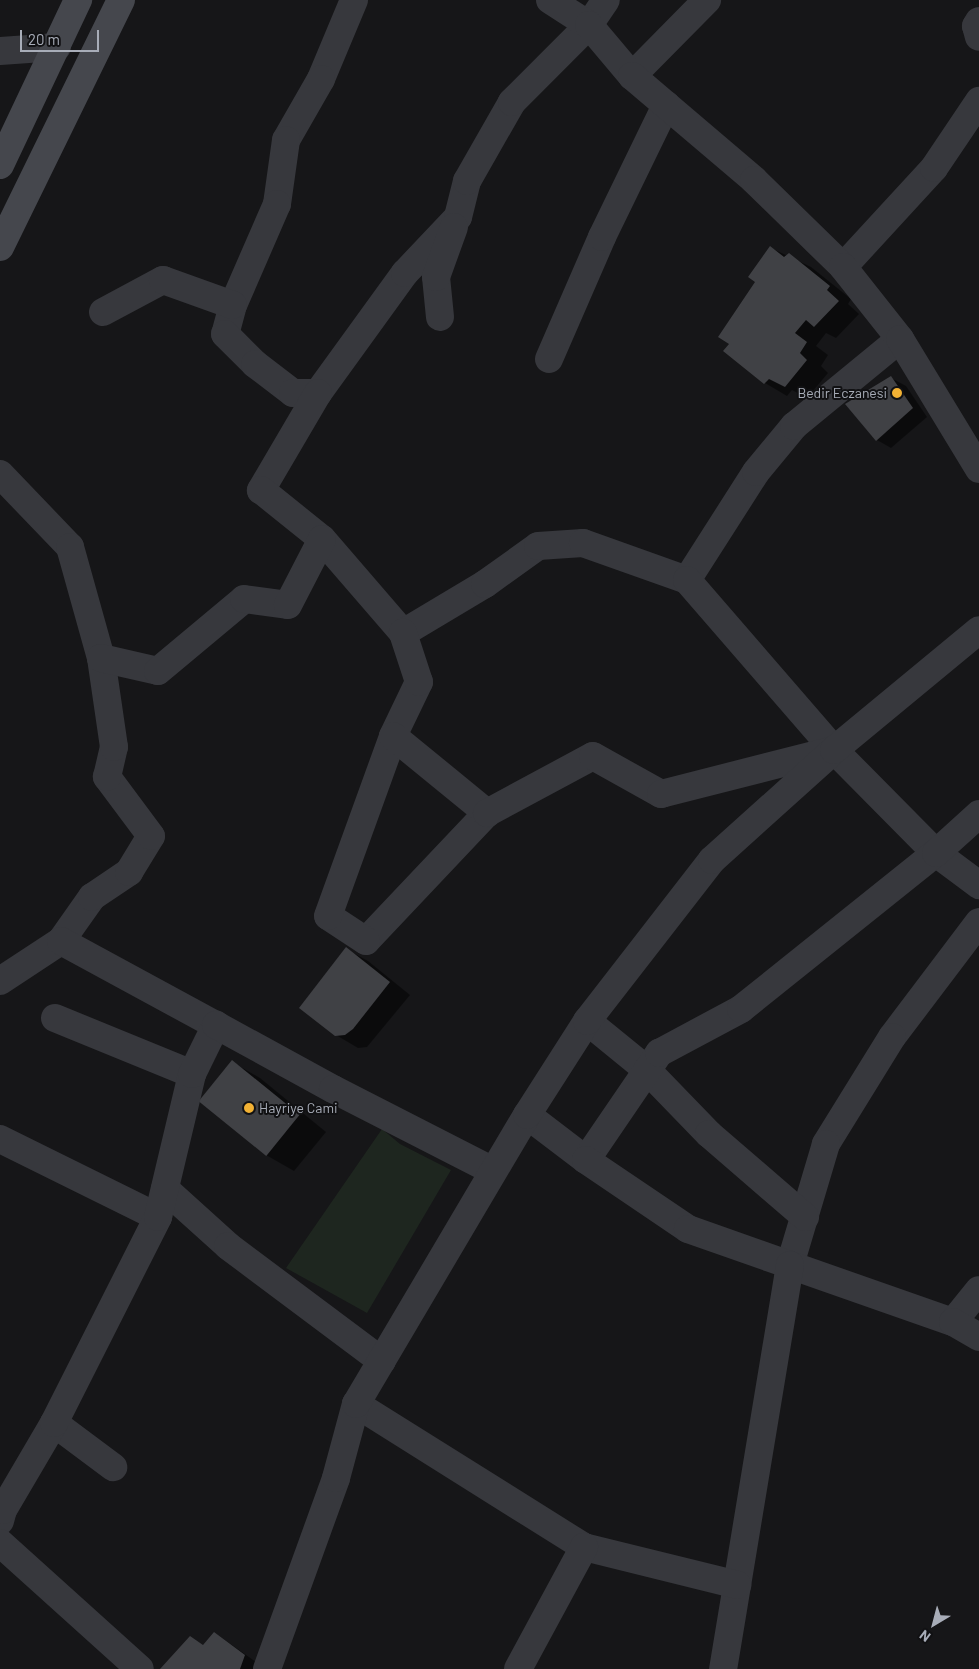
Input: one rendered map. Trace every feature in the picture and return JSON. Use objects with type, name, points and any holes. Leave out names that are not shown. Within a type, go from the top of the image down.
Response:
[{"type":"main road","points":[[0,165],[78,0]]},
{"type":"main road","points":[[0,246],[121,0]]},
{"type":"street","points":[[318,393],[293,393],[255,364],[225,334],[233,305],[277,204],[286,140],[321,78],[354,0]]},
{"type":"street","points":[[550,0],[589,25],[632,76],[754,180],[843,267],[900,339],[979,469]]},
{"type":"street","points":[[440,317],[436,277],[458,217],[467,181],[512,102],[589,25],[606,0]]},
{"type":"street","points":[[632,76],[707,0]]},
{"type":"street","points":[[979,21],[976,26],[979,36]]},
{"type":"street","points":[[1,48],[57,47]]},
{"type":"street","points":[[843,267],[934,168],[979,102]]},
{"type":"street","points":[[549,360],[602,237],[666,105]]},
{"type":"street","points":[[458,217],[406,273],[318,393],[261,490],[322,539],[403,633],[418,682],[393,736],[328,916],[366,941],[487,814],[594,756],[661,794],[834,750]]},
{"type":"street","points":[[103,312],[163,280],[233,305]]},
{"type":"street","points":[[687,580],[756,472],[794,426],[900,339]]},
{"type":"street","points":[[0,474],[70,547],[101,658],[114,747],[107,777],[151,836],[129,872],[92,897],[61,941],[0,981]]},
{"type":"street","points":[[101,658],[158,671],[244,599],[288,606],[322,539]]},
{"type":"street","points":[[403,633],[485,584],[538,546],[583,543],[687,580],[834,750],[936,852],[979,885]]},
{"type":"street","points":[[267,1669],[336,1478],[356,1404],[493,1171],[587,1021],[712,860],[834,750],[979,630]]},
{"type":"street","points":[[393,736],[487,814]]},
{"type":"street","points":[[586,1160],[658,1053],[741,1009],[936,852],[979,814]]},
{"type":"street","points":[[723,1669],[790,1264],[826,1144],[892,1037],[979,922]]},
{"type":"street","points":[[61,941],[333,1089],[493,1171]]},
{"type":"street","points":[[55,1018],[192,1074]]},
{"type":"street","points":[[587,1021],[647,1070],[709,1134],[805,1217]]},
{"type":"street","points":[[1,1512],[54,1423],[158,1217],[192,1074],[216,1024]]},
{"type":"street","points":[[527,1115],[586,1160],[688,1229],[953,1322],[979,1337]]},
{"type":"street","points":[[0,1139],[158,1217]]},
{"type":"street","points":[[165,1189],[228,1246],[382,1360]]},
{"type":"street","points":[[953,1322],[979,1290]]},
{"type":"street","points":[[356,1404],[584,1547],[737,1585]]},
{"type":"street","points":[[54,1423],[113,1467]]},
{"type":"street","points":[[0,1543],[140,1669]]},
{"type":"street","points":[[518,1669],[584,1547]]},
{"type":"shaded area","points":[[382,1129],[400,1144],[451,1170],[367,1313],[286,1268]]},
{"type":"building","points":[[770,246],[784,257],[789,253],[830,286],[827,290],[839,301],[814,327],[806,320],[795,333],[807,342],[800,353],[807,360],[785,387],[769,379],[764,384],[723,351],[729,344],[718,337],[755,282],[748,277]]},
{"type":"building","points":[[891,376],[913,408],[876,441],[845,404]]},
{"type":"building","points":[[346,947],[390,982],[353,1029],[345,1035],[335,1036],[299,1008]]},
{"type":"building","name":"Hayriye Cami","points":[[232,1060],[300,1115],[266,1156],[199,1101]]},
{"type":"building","points":[[214,1632],[245,1655],[240,1669],[160,1669],[190,1636],[203,1645]]},
{"type":"place","name":"Bedir Eczanesi","points":[[897,393]]},
{"type":"place","name":"Hayriye Cami","points":[[249,1108]]}]
